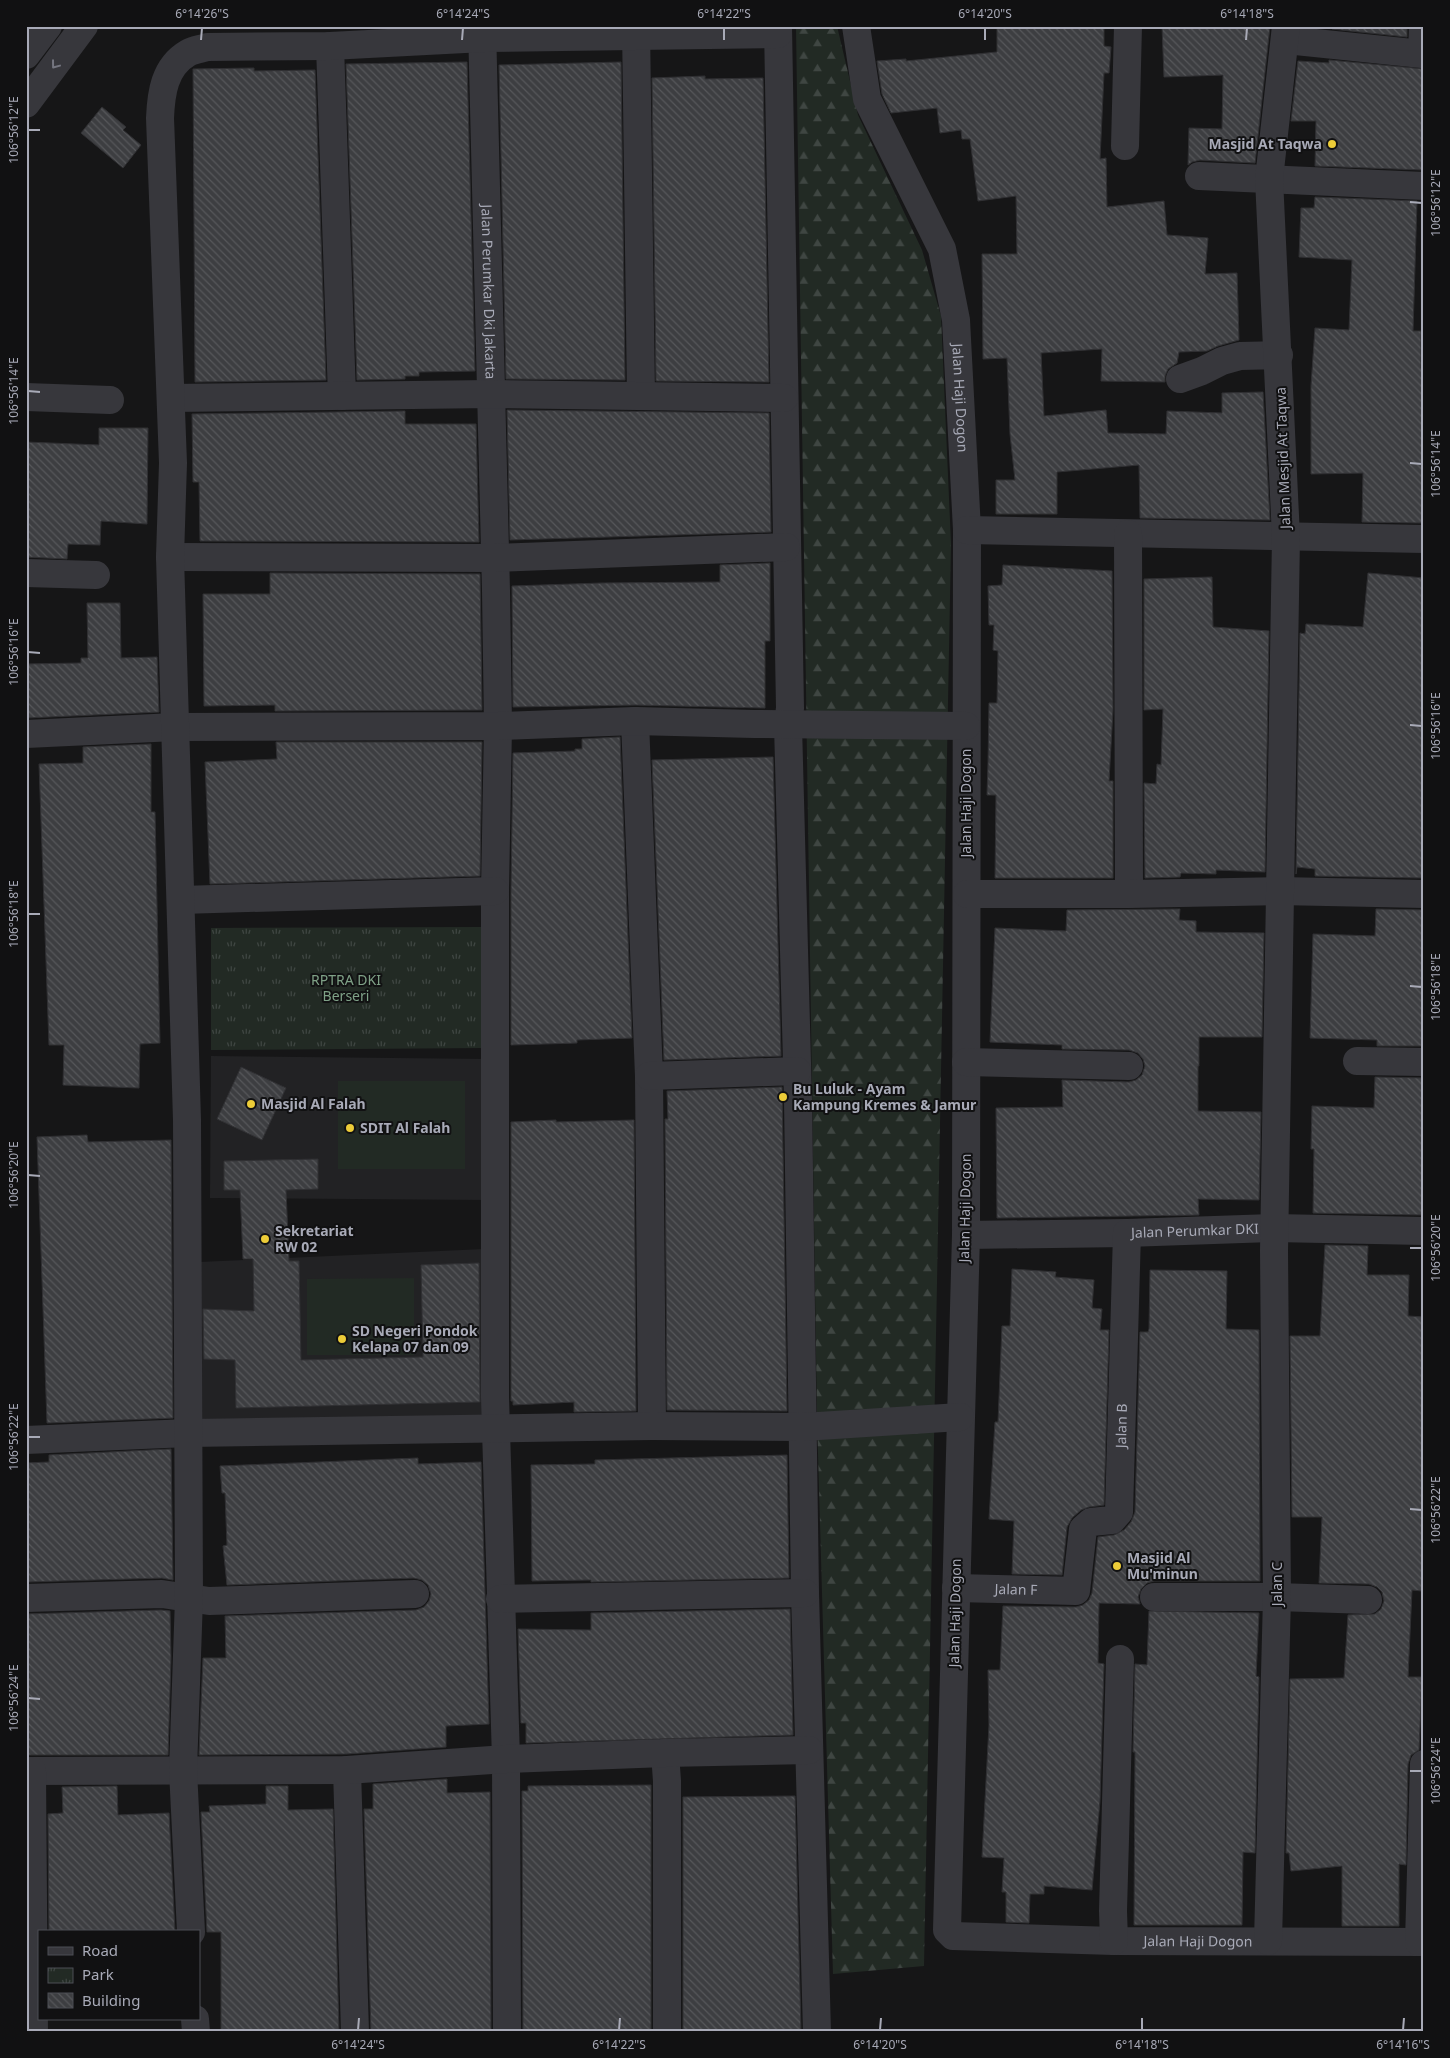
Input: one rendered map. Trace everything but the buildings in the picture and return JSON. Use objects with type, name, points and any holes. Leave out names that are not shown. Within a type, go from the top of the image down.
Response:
[{"type":"street","points":[[26,56],[48,26]]},
{"type":"street","points":[[26,104],[84,26]]},
{"type":"street","name":"Jalan Haji Dogon","points":[[856,26],[867,99],[942,249],[956,320],[966,530],[966,1235],[948,1933],[953,1936],[1114,1941],[1268,1940],[1421,1942]]},
{"type":"street","points":[[1125,146],[1128,26]]},
{"type":"street","points":[[1286,33],[1423,54],[1423,26]]},
{"type":"street","points":[[636,30],[641,396]]},
{"type":"street","points":[[191,1930],[183,1770],[189,1598],[188,1120],[170,557],[174,464],[160,118],[161,97],[166,77],[177,62],[189,52],[207,47],[330,46],[483,32],[778,30],[790,708],[788,725],[797,1071],[808,1750],[816,2032]]},
{"type":"street","name":"Jalan Perumkar Dki Jakarta","points":[[483,32],[498,726],[495,891],[496,1428],[506,1760],[507,2032]]},
{"type":"street","name":"Jalan Mesjid At Taqwa","points":[[1274,1228],[1286,537],[1270,179],[1286,33]]},
{"type":"street","points":[[330,46],[342,396]]},
{"type":"street","points":[[1199,176],[1424,186]]},
{"type":"street","points":[[1180,379],[1231,358],[1279,355]]},
{"type":"street","points":[[171,398],[491,394],[784,398]]},
{"type":"street","points":[[26,397],[110,400]]},
{"type":"street","points":[[966,530],[1424,539]]},
{"type":"street","points":[[1128,534],[1129,894]]},
{"type":"street","points":[[170,557],[494,558],[786,547]]},
{"type":"street","points":[[26,573],[96,575]]},
{"type":"street","points":[[26,734],[175,727],[498,726],[635,721],[788,725],[966,726]]},
{"type":"street","points":[[635,721],[649,1076],[652,1426]]},
{"type":"street","points":[[181,900],[495,891]]},
{"type":"street","points":[[967,894],[1129,894],[1279,891],[1424,894]]},
{"type":"street","points":[[966,1062],[1129,1066]]},
{"type":"street","points":[[1357,1062],[1424,1062]]},
{"type":"street","points":[[649,1076],[797,1071]]},
{"type":"street","name":"Jalan Perumkar DKI","points":[[966,1235],[1127,1233],[1274,1228],[1424,1231]]},
{"type":"street","name":"Jalan C","points":[[1268,1940],[1277,1597],[1274,1228]]},
{"type":"street","name":"Jalan B","points":[[1076,1591],[1083,1530],[1091,1522],[1112,1520],[1119,1512],[1127,1233]]},
{"type":"street","points":[[26,1440],[188,1433],[652,1426],[803,1427],[960,1417]]},
{"type":"street","name":"Jalan F","points":[[956,1588],[1076,1591]]},
{"type":"street","points":[[500,1599],[805,1593]]},
{"type":"street","points":[[26,1598],[162,1594],[209,1601],[415,1594]]},
{"type":"street","points":[[1154,1597],[1277,1597],[1368,1600]]},
{"type":"street","points":[[1114,1941],[1113,1911],[1120,1659]]},
{"type":"street","points":[[34,2032],[29,1771],[347,1770],[506,1760],[666,1753],[808,1750]]},
{"type":"street","points":[[666,1753],[667,2032]]},
{"type":"street","points":[[1421,1942],[1424,1764]]},
{"type":"street","points":[[347,1770],[355,2032]]},
{"type":"shaded area","name":"SDIT Al Falah","points":[[211,1056],[489,1059],[488,1200],[210,1198]]},
{"type":"shaded area","name":"SD Negeri Pondok Kelapa 07 dan 09","points":[[484,1249],[486,1416],[201,1419],[199,1262]]},
{"type":"green space","points":[[796,26],[837,26],[858,115],[922,250],[941,316],[951,544],[924,1966],[833,1974],[817,1418]]},
{"type":"green space","name":"RPTRA DKI Berseri","points":[[482,927],[482,1048],[211,1050],[211,928]]},
{"type":"green space","points":[[338,1081],[465,1081],[465,1169],[338,1169]]},
{"type":"green space","points":[[414,1278],[414,1355],[307,1355],[307,1279]]},
{"type":"place","name":"Masjid At Taqwa","points":[[1332,144]]},
{"type":"place","name":"Bu Luluk - Ayam Kampung Kremes & Jamur","points":[[783,1097]]},
{"type":"place","name":"Masjid Al Falah","points":[[251,1104]]},
{"type":"place","name":"SDIT Al Falah","points":[[350,1128]]},
{"type":"place","name":"Sekretariat RW 02","points":[[265,1239]]},
{"type":"place","name":"SD Negeri Pondok Kelapa 07 dan 09","points":[[342,1339]]},
{"type":"place","name":"Masjid Al Mu'minun","points":[[1117,1566]]}]
